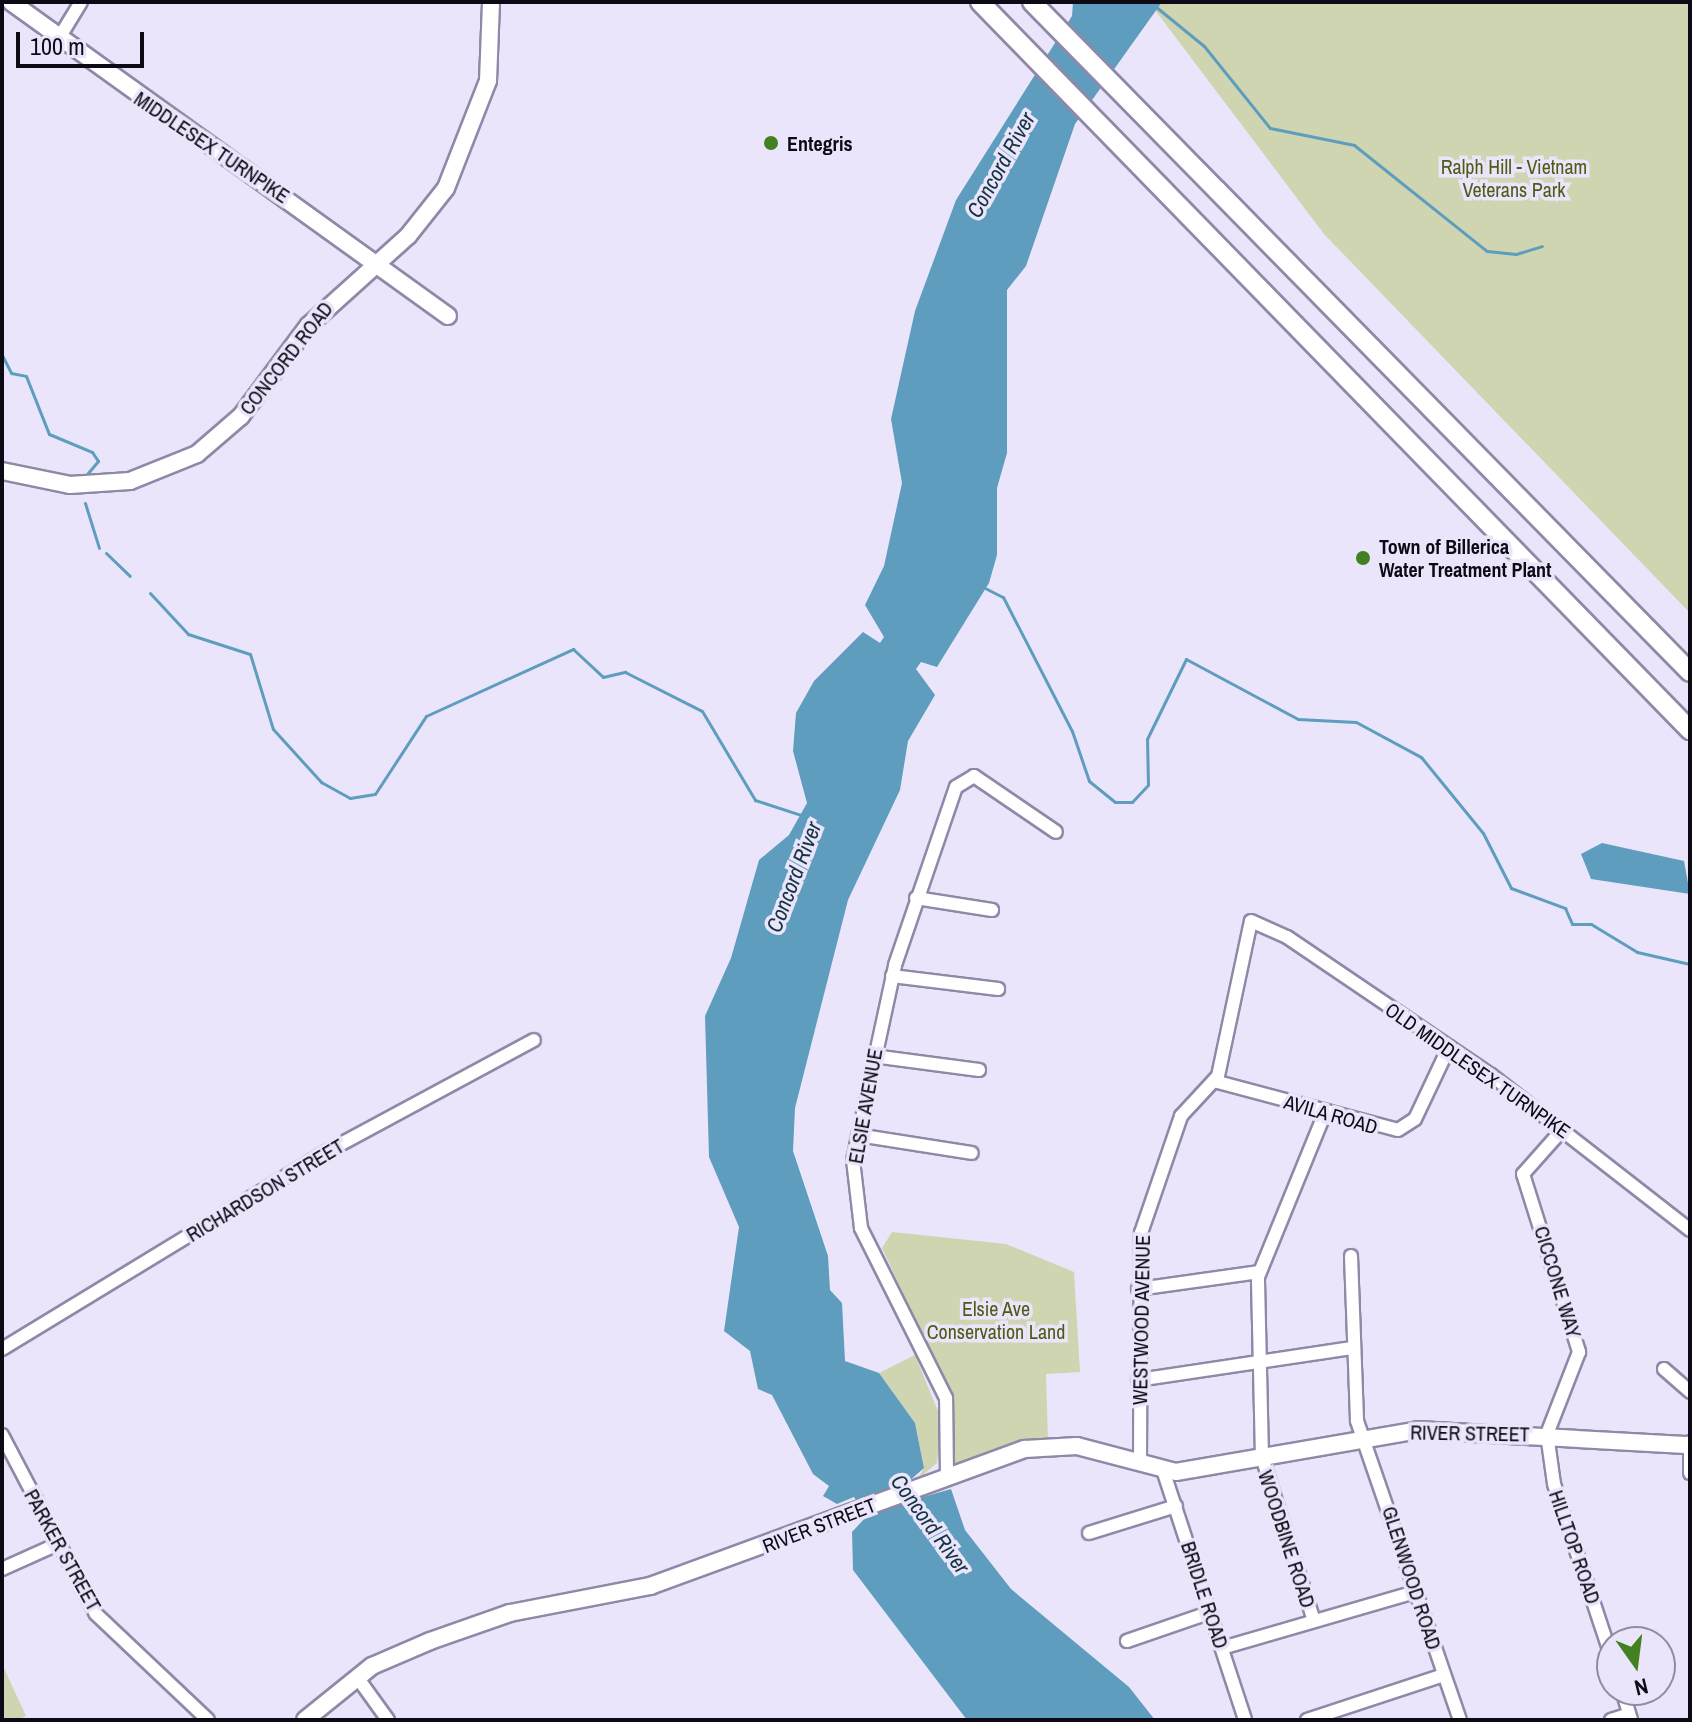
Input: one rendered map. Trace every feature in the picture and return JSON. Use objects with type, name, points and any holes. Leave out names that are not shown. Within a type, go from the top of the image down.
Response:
[{"type":"highway","points":[[980,2],[1690,730]]},
{"type":"highway","points":[[1032,2],[1690,672]]},
{"type":"main road","name":"MIDDLESEX TURNPIKE","points":[[11,2],[376,262]]},
{"type":"main road","name":"CONCORD ROAD","points":[[2,471],[101,485],[185,461],[241,416],[308,326],[417,226],[453,175],[488,81],[491,2]]},
{"type":"main road","points":[[376,262],[448,316]]},
{"type":"main road","name":"RIVER STREET","points":[[305,1720],[357,1677],[510,1613],[650,1586],[947,1475],[1054,1445],[1163,1470],[1262,1457],[1363,1437],[1442,1429],[1690,1444]]},
{"type":"street","points":[[59,38],[81,2]]},
{"type":"street","name":"ELSIE AVENUE","points":[[947,1475],[939,1379],[861,1228],[853,1182],[858,1135],[892,976],[916,898],[962,779],[980,779],[1056,832]]},
{"type":"street","points":[[916,898],[992,910]]},
{"type":"street","name":"OLD MIDDLESEX TURNPIKE","points":[[1214,1081],[1245,929],[1258,920],[1449,1047],[1563,1129],[1690,1230]]},
{"type":"street","points":[[892,976],[998,989]]},
{"type":"street","name":"RICHARDSON STREET","points":[[2,1349],[326,1152],[534,1040]]},
{"type":"street","name":"AVILA ROAD","points":[[1214,1081],[1386,1130],[1406,1127],[1449,1047]]},
{"type":"street","points":[[873,1056],[979,1070]]},
{"type":"street","name":"WESTWOOD AVENUE","points":[[1140,1464],[1138,1289],[1141,1233],[1169,1145],[1188,1105],[1214,1081]]},
{"type":"street","points":[[1138,1289],[1259,1272],[1325,1113]]},
{"type":"street","name":"CICCONE WAY","points":[[1547,1434],[1579,1352],[1523,1172],[1563,1129]]},
{"type":"street","points":[[858,1135],[972,1153]]},
{"type":"street","name":"GLENWOOD ROAD","points":[[1351,1256],[1353,1348],[1363,1437],[1460,1720]]},
{"type":"street","name":"WOODBINE ROAD","points":[[1259,1272],[1263,1363],[1262,1457],[1314,1621]]},
{"type":"street","points":[[1138,1380],[1353,1348]]},
{"type":"street","points":[[1664,1369],[1690,1392]]},
{"type":"street","name":"HILLTOP ROAD","points":[[1547,1434],[1554,1484],[1601,1626]]},
{"type":"street","name":"PARKER STREET","points":[[2,1435],[96,1614],[208,1720]]},
{"type":"street","points":[[1690,1444],[1690,1473]]},
{"type":"street","name":"BRIDLE ROAD","points":[[1163,1470],[1245,1720]]},
{"type":"street","points":[[1089,1533],[1176,1506]]},
{"type":"street","points":[[2,1569],[58,1544]]},
{"type":"street","points":[[1222,1648],[1415,1592]]},
{"type":"street","points":[[1127,1641],[1211,1612]]},
{"type":"street","points":[[1307,1720],[1444,1675]]},
{"type":"street","points":[[357,1677],[388,1720]]},
{"type":"street","points":[[1611,1720],[1630,1717]]},
{"type":"green space","name":"Ralph Hill - Vietnam Veterans Park","points":[[1162,2],[1690,2],[1690,613],[1324,234],[1155,10]]},
{"type":"green space","name":"Elsie Ave Conservation Land","points":[[892,1232],[1006,1244],[1074,1272],[1080,1372],[1046,1374],[1048,1442],[954,1465],[954,1402],[882,1248]]},
{"type":"green space","name":"Elsie Ave Conservation Land","points":[[915,1355],[942,1421],[937,1463],[917,1480],[924,1468],[915,1423],[879,1373]]},
{"type":"green space","points":[[2,1664],[26,1716],[17,1720],[2,1720]]},
{"type":"water","name":"Concord River","points":[[1073,2],[1162,2],[1075,124],[1026,266],[1007,290],[1007,453],[997,488],[997,555],[989,583],[937,667],[921,662],[916,669],[935,695],[908,741],[900,790],[848,900],[795,1108],[793,1151],[828,1256],[830,1290],[842,1303],[845,1361],[879,1373],[915,1423],[924,1468],[908,1482],[916,1499],[951,1489],[965,1530],[1011,1589],[1129,1687],[1155,1720],[967,1720],[853,1570],[852,1532],[866,1517],[854,1497],[837,1504],[823,1496],[829,1486],[813,1474],[772,1395],[758,1389],[750,1351],[724,1331],[739,1227],[709,1157],[705,1016],[731,958],[759,860],[789,835],[807,803],[793,751],[796,713],[814,681],[863,632],[880,643],[884,637],[865,605],[884,566],[902,483],[891,419],[915,311],[956,200],[1072,16]]},
{"type":"water","points":[[1602,843],[1684,861],[1690,894],[1591,879],[1581,854]]},
{"type":"waterway","points":[[1150,2],[1204,46],[1270,128],[1354,145],[1487,251],[1516,254],[1542,246]]},
{"type":"waterway","points":[[2,355],[11,373],[26,376],[49,434],[92,452],[98,461],[88,473]]},
{"type":"waterway","points":[[85,503],[99,548]]},
{"type":"waterway","points":[[106,553],[130,576]]},
{"type":"waterway","points":[[983,587],[1003,597],[1072,731],[1089,781],[1115,802],[1132,802],[1148,785],[1147,739],[1186,659],[1298,719],[1356,722],[1421,757],[1483,833],[1511,888],[1565,908],[1572,924],[1591,924],[1637,952],[1690,964]]},
{"type":"waterway","name":"Concord River","points":[[150,593],[188,634],[250,654],[273,729],[321,782],[350,798],[375,794],[426,716],[573,649],[603,677],[625,672],[702,711],[755,800],[801,815]]},
{"type":"place","name":"Entegris","points":[[771,143]]},
{"type":"place","name":"Town of Billerica Water Treatment Plant","points":[[1363,558]]}]
